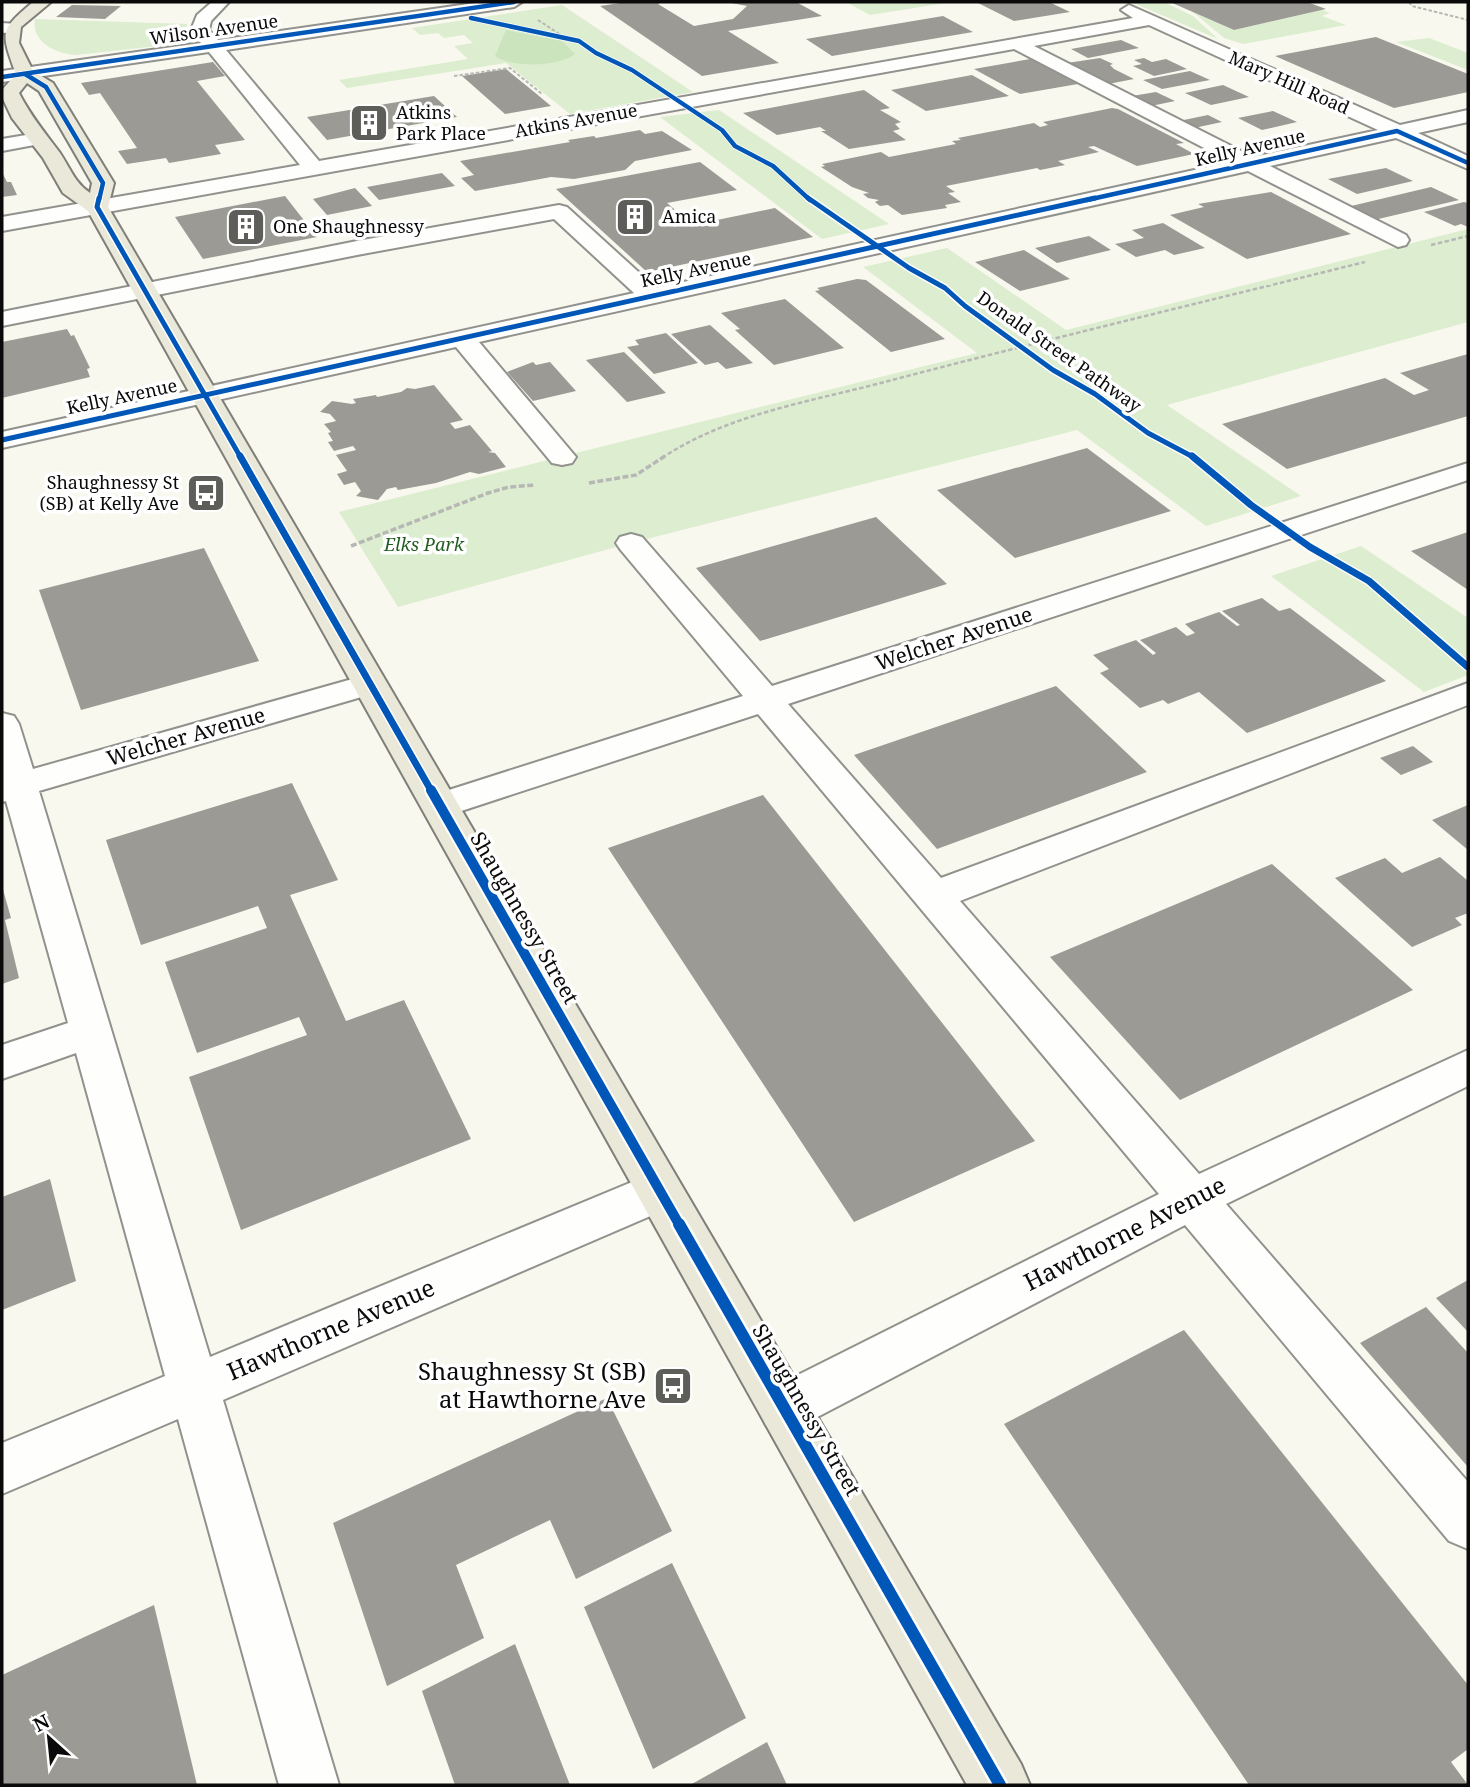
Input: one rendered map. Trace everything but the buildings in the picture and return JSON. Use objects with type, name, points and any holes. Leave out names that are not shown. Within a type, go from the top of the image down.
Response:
[{"type":"main road","points":[[43,2],[6,28],[25,74],[46,87],[103,183],[97,207]]},
{"type":"main road","name":"Shaughnessy Street","points":[[25,74],[9,93],[22,118],[70,189],[97,207],[1000,1785]]},
{"type":"street","points":[[221,2],[199,26],[314,168]]},
{"type":"street","name":"Wilson Avenue","points":[[2,78],[462,5],[514,2]]},
{"type":"street","name":"Mary Hill Road","points":[[1111,2],[1468,163]]},
{"type":"street","name":"Atkins Avenue","points":[[2,224],[1150,20]]},
{"type":"street","points":[[1017,44],[1398,240]]},
{"type":"street","name":"Kelly Avenue","points":[[2,440],[1468,116]]},
{"type":"street","points":[[2,145],[38,139]]},
{"type":"street","points":[[2,319],[145,289],[559,212],[651,296]]},
{"type":"street","points":[[462,338],[562,457]]},
{"type":"street","name":"Welcher Avenue","points":[[440,806],[1468,471]]},
{"type":"street","points":[[631,543],[1468,1522]]},
{"type":"street","name":"Welcher Avenue","points":[[10,788],[370,684]]},
{"type":"street","points":[[933,896],[1468,693]]},
{"type":"street","points":[[2,724],[10,788],[89,1031],[309,1785]]},
{"type":"street","points":[[2,1062],[89,1031]]},
{"type":"street","name":"Hawthorne Avenue","points":[[784,1408],[1192,1199],[1468,1067]]},
{"type":"street","name":"Hawthorne Avenue","points":[[2,1469],[660,1191]]},
{"type":"path","points":[[1409,2],[1412,6],[1468,21]]},
{"type":"path","points":[[555,30],[567,39]]},
{"type":"path","points":[[537,33],[579,41]]},
{"type":"path","points":[[454,76],[506,68],[517,76]]},
{"type":"path","points":[[513,75],[522,77],[547,98]]},
{"type":"path","points":[[525,84],[530,84]]},
{"type":"path","points":[[533,91],[538,90]]},
{"type":"path","points":[[1428,246],[1468,236]]},
{"type":"path","points":[[579,484],[609,482],[636,475],[689,440],[720,427],[1022,346],[1374,259]]},
{"type":"path","points":[[351,546],[488,493],[509,487],[545,485]]},
{"type":"green space","points":[[846,2],[952,2],[870,15]]},
{"type":"green space","points":[[1131,2],[1164,2],[1193,16],[1218,39]]},
{"type":"green space","points":[[562,5],[693,92],[570,114],[506,63],[347,88],[339,80],[468,59],[454,46],[473,43],[464,35],[444,38],[438,33],[420,35],[412,28]]},
{"type":"green space","points":[[1322,10],[1330,13],[1322,16],[1346,25],[1243,44],[1224,38],[1193,12],[1234,30]]},
{"type":"green space","points":[[35,19],[187,24],[185,37],[158,46],[76,55],[61,52],[41,41],[37,35]]},
{"type":"green space","points":[[506,30],[562,41],[575,54],[547,64],[523,64],[502,60],[495,56]]},
{"type":"green space","points":[[1429,38],[1468,53],[1468,70],[1396,42]]},
{"type":"green space","points":[[719,110],[889,224],[822,239],[660,117]]},
{"type":"green space","name":"Elks Park","points":[[1468,229],[1468,322],[1167,405],[1301,496],[1206,526],[1077,430],[631,543],[398,607],[339,512],[977,353],[863,267],[947,248],[1066,330]]},
{"type":"green space","points":[[1361,546],[1468,618],[1468,675],[1424,692],[1271,576]]},
{"type":"cycle path","points":[[2,77],[514,2]]},
{"type":"cycle path","name":"Donald Street Pathway","points":[[471,18],[579,41],[596,53],[632,70],[722,130],[735,146],[773,166],[808,198],[909,268],[945,288],[965,306],[1053,370],[1095,394],[1148,433],[1196,458],[1251,505],[1310,547],[1369,581],[1468,667]]},
{"type":"cycle path","points":[[25,74],[46,87],[103,183],[97,207],[1000,1785]]},
{"type":"cycle path","points":[[2,440],[1397,131],[1468,163]]},
{"type":"place","name":"Atkins Park Place","points":[[369,123]]},
{"type":"place","name":"Amica","points":[[635,217]]},
{"type":"place","name":"One Shaughnessy","points":[[246,227]]},
{"type":"place","name":"Shaughnessy St (SB) at Kelly Ave","points":[[206,493]]},
{"type":"place","name":"Shaughnessy St (SB) at Hawthorne Ave","points":[[673,1386]]}]
